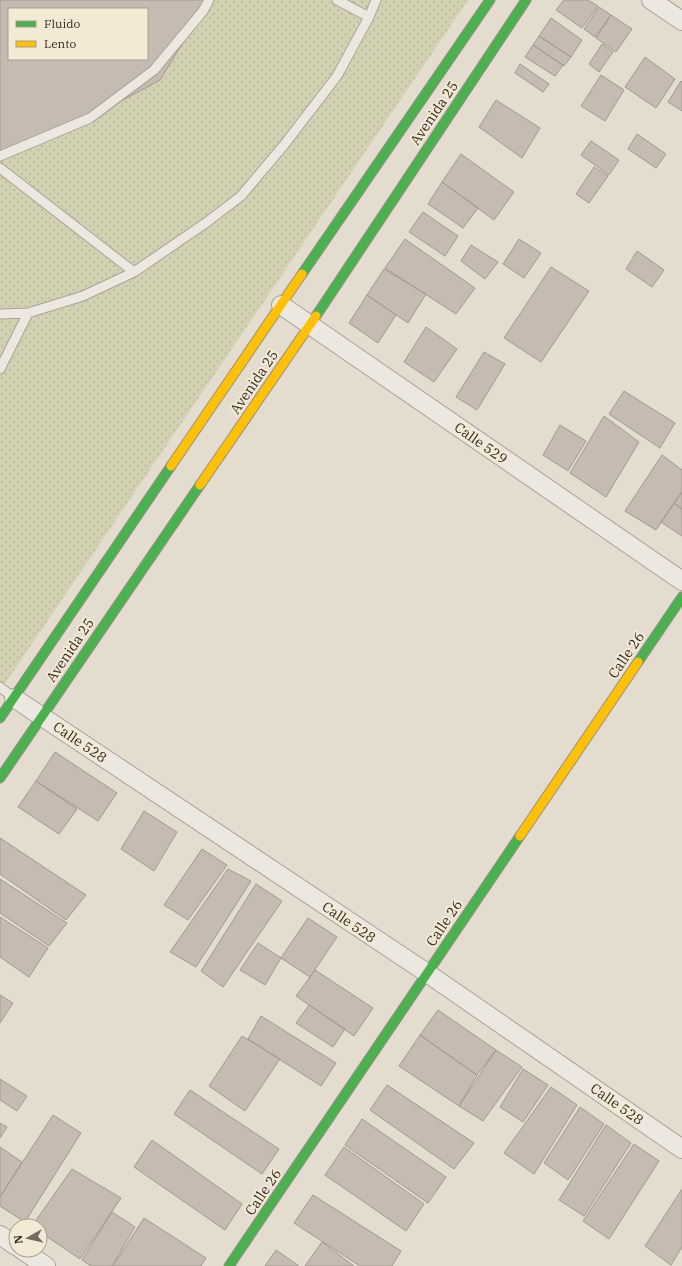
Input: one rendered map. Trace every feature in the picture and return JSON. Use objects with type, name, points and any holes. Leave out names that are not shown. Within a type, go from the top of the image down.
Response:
[{"type":"main road","name":"Avenida 25","points":[[0,718],[490,0]]},
{"type":"main road","name":"Avenida 25","points":[[0,778],[310,325],[526,0]]},
{"type":"main road","name":"Calle 26","points":[[230,1266],[682,597]]},
{"type":"street","points":[[651,0],[682,21]]},
{"type":"street","name":"Calle 529","points":[[281,305],[682,581]]},
{"type":"street","name":"Calle 528","points":[[14,698],[427,973],[682,1149]]},
{"type":"street","points":[[34,1258],[46,1266]]},
{"type":"lane","points":[[0,156],[90,118],[102,110],[154,70],[203,11],[209,0]]},
{"type":"lane","points":[[337,0],[369,17]]},
{"type":"lane","points":[[0,314],[28,313],[83,296],[134,272],[207,222],[241,196],[284,145],[337,76],[369,17],[376,0]]},
{"type":"lane","points":[[0,168],[134,272]]},
{"type":"lane","points":[[0,369],[28,313]]},
{"type":"lane","points":[[0,687],[14,698]]},
{"type":"green space","points":[[0,0],[468,0],[0,691]]},
{"type":"building","points":[[0,0],[209,0],[160,80],[90,118],[0,156]]},
{"type":"building","points":[[564,0],[588,0],[598,6],[582,28],[556,10]]},
{"type":"building","points":[[599,7],[611,15],[595,37],[584,29]]},
{"type":"building","points":[[611,15],[632,29],[616,52],[596,38]]},
{"type":"building","points":[[551,18],[582,40],[571,57],[539,36]]},
{"type":"building","points":[[539,36],[571,57],[564,66],[533,45]]},
{"type":"building","points":[[602,44],[613,52],[599,72],[589,64]]},
{"type":"building","points":[[533,45],[563,65],[555,76],[525,57]]},
{"type":"building","points":[[645,57],[675,79],[656,108],[625,87]]},
{"type":"building","points":[[520,64],[549,84],[543,92],[515,73]]},
{"type":"building","points":[[601,75],[624,90],[605,121],[581,106]]},
{"type":"building","points":[[681,81],[682,82],[682,111],[668,102]]},
{"type":"building","points":[[496,100],[540,128],[522,158],[479,127]]},
{"type":"building","points":[[637,134],[666,154],[656,168],[628,149]]},
{"type":"building","points":[[591,141],[619,160],[609,175],[581,155]]},
{"type":"building","points":[[461,154],[514,192],[494,220],[442,182]]},
{"type":"building","points":[[594,167],[608,176],[589,203],[576,194]]},
{"type":"building","points":[[442,182],[478,208],[463,228],[428,204]]},
{"type":"building","points":[[423,212],[458,236],[445,256],[409,232]]},
{"type":"building","points":[[405,239],[475,288],[456,314],[385,268]]},
{"type":"building","points":[[519,239],[541,253],[524,278],[503,264]]},
{"type":"building","points":[[471,245],[498,262],[485,279],[461,261]]},
{"type":"building","points":[[637,251],[664,270],[652,287],[626,269]]},
{"type":"building","points":[[551,267],[589,291],[541,362],[504,338]]},
{"type":"building","points":[[384,269],[426,294],[408,323],[367,295]]},
{"type":"building","points":[[367,295],[396,315],[378,343],[349,323]]},
{"type":"building","points":[[426,327],[457,349],[434,382],[404,362]]},
{"type":"building","points":[[484,352],[505,364],[477,410],[456,397]]},
{"type":"building","points":[[624,391],[675,423],[660,448],[609,414]]},
{"type":"building","points":[[604,416],[639,442],[606,497],[570,473]]},
{"type":"building","points":[[560,425],[586,441],[568,471],[543,455]]},
{"type":"building","points":[[662,455],[682,470],[682,492],[656,530],[625,511]]},
{"type":"building","points":[[682,492],[682,509],[674,503]]},
{"type":"building","points":[[674,503],[682,509],[682,536],[661,522]]},
{"type":"building","points":[[55,752],[117,793],[98,821],[36,781]]},
{"type":"building","points":[[36,781],[77,809],[59,834],[18,807]]},
{"type":"building","points":[[144,811],[177,832],[154,871],[121,849]]},
{"type":"building","points":[[0,838],[86,895],[66,920],[0,874]]},
{"type":"building","points":[[202,849],[227,865],[188,920],[164,905]]},
{"type":"building","points":[[228,869],[251,881],[196,967],[170,952]]},
{"type":"building","points":[[0,879],[67,923],[49,946],[0,913]]},
{"type":"building","points":[[256,884],[282,901],[223,987],[201,971]]},
{"type":"building","points":[[0,917],[48,948],[29,977],[0,957]]},
{"type":"building","points":[[308,918],[337,937],[310,977],[281,958]]},
{"type":"building","points":[[258,943],[281,958],[265,985],[240,970]]},
{"type":"building","points":[[315,970],[373,1008],[354,1036],[296,996]]},
{"type":"building","points":[[0,995],[13,1003],[0,1023]]},
{"type":"building","points":[[309,1005],[345,1029],[333,1047],[296,1023]]},
{"type":"building","points":[[438,1010],[496,1050],[477,1075],[420,1035]]},
{"type":"building","points":[[261,1016],[336,1063],[321,1086],[248,1039]]},
{"type":"building","points":[[420,1035],[477,1075],[459,1106],[399,1066]]},
{"type":"building","points":[[242,1036],[280,1059],[245,1111],[209,1086]]},
{"type":"building","points":[[496,1050],[522,1067],[483,1121],[459,1106]]},
{"type":"building","points":[[523,1069],[548,1085],[523,1122],[500,1107]]},
{"type":"building","points":[[0,1079],[27,1096],[17,1111],[0,1100]]},
{"type":"building","points":[[387,1085],[474,1143],[454,1169],[370,1110]]},
{"type":"building","points":[[551,1087],[577,1105],[534,1174],[504,1153]]},
{"type":"building","points":[[190,1090],[279,1149],[262,1174],[174,1114]]},
{"type":"building","points":[[580,1107],[604,1124],[568,1180],[544,1163]]},
{"type":"building","points":[[53,1115],[81,1133],[28,1218],[19,1218],[0,1206],[0,1197]]},
{"type":"building","points":[[362,1119],[446,1177],[428,1203],[345,1145]]},
{"type":"building","points":[[0,1123],[7,1127],[0,1138]]},
{"type":"building","points":[[606,1125],[631,1143],[584,1216],[559,1200]]},
{"type":"building","points":[[152,1140],[242,1204],[225,1230],[134,1167]]},
{"type":"building","points":[[634,1144],[659,1161],[609,1239],[583,1221]]},
{"type":"building","points":[[0,1147],[22,1162],[0,1197]]},
{"type":"building","points":[[344,1147],[424,1204],[406,1231],[325,1175]]},
{"type":"building","points":[[72,1169],[121,1198],[80,1259],[48,1237],[48,1218],[38,1218]]},
{"type":"building","points":[[682,1189],[682,1247],[671,1265],[645,1246]]},
{"type":"building","points":[[313,1195],[401,1251],[392,1266],[360,1266],[294,1223]]},
{"type":"building","points":[[112,1212],[135,1227],[112,1266],[91,1266],[82,1260]]},
{"type":"building","points":[[144,1218],[206,1258],[201,1266],[113,1266]]},
{"type":"building","points":[[322,1242],[354,1266],[305,1266]]},
{"type":"building","points":[[276,1250],[299,1266],[265,1266]]},
{"type":"traffic: fast","points":[[302,274],[490,0]]},
{"type":"traffic: fast","points":[[316,316],[526,0]]},
{"type":"traffic: fast","points":[[0,718],[171,466]]},
{"type":"traffic: fast","points":[[0,778],[200,485]]},
{"type":"traffic: fast","points":[[638,662],[682,597]]},
{"type":"traffic: fast","points":[[229,1266],[520,836]]},
{"type":"traffic: slow","points":[[171,466],[302,274]]},
{"type":"traffic: slow","points":[[200,485],[316,316]]},
{"type":"traffic: slow","points":[[520,836],[638,662]]}]
